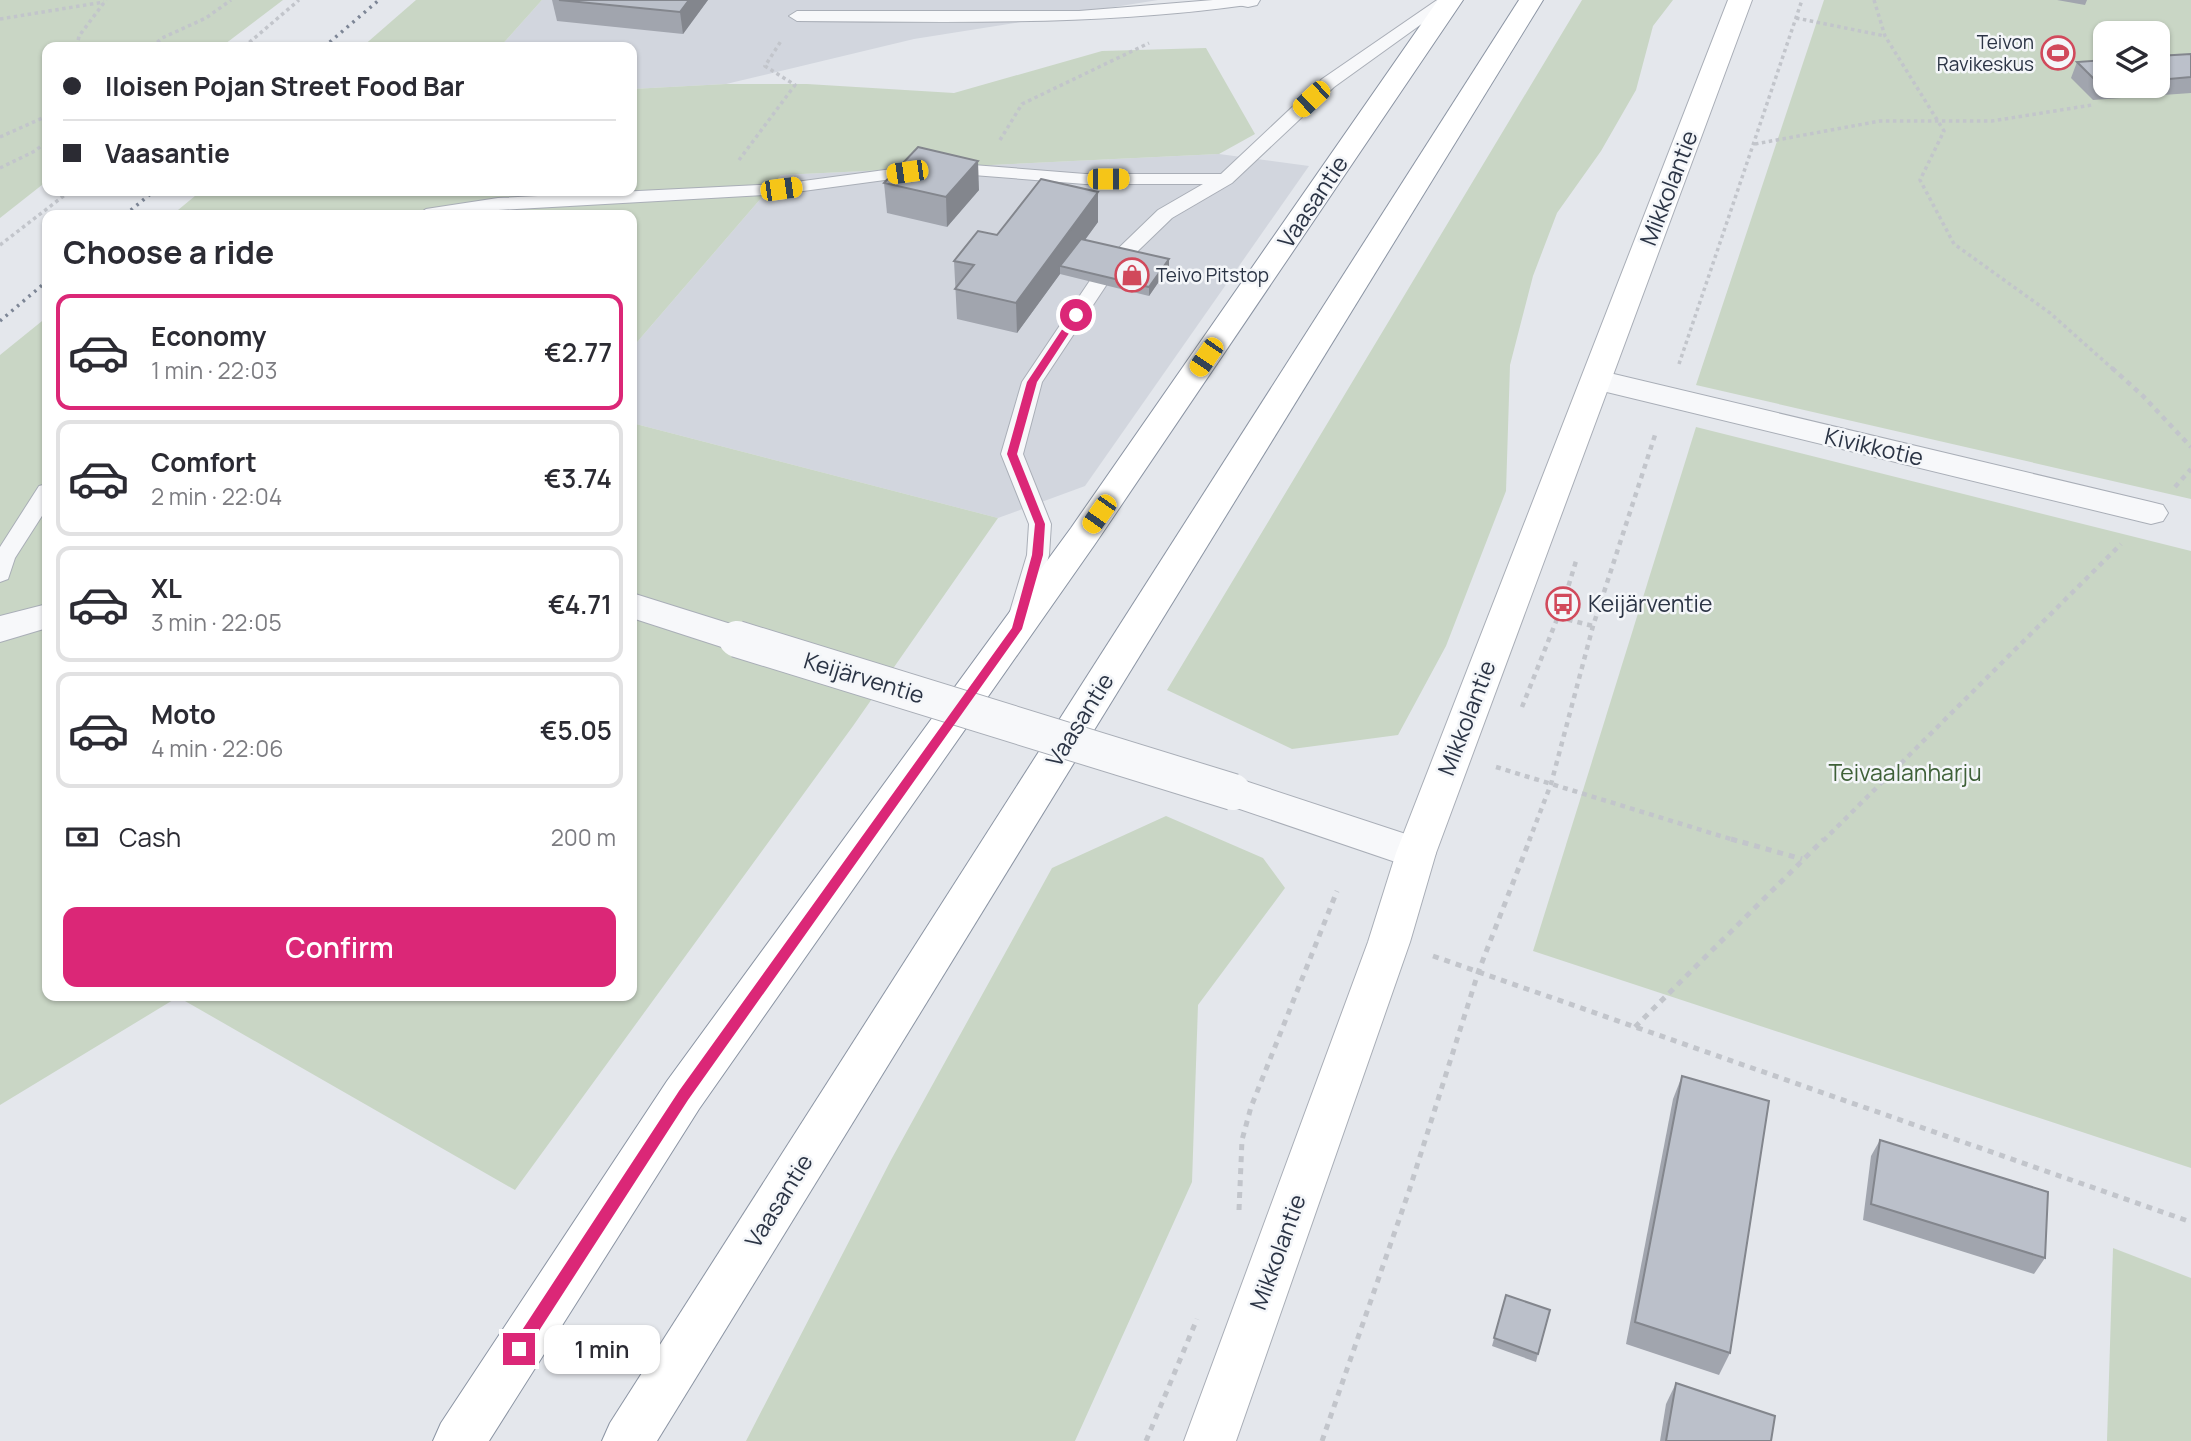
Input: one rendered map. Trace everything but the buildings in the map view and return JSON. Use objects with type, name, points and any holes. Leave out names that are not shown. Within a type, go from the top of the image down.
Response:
[{"type":"main road","name":"Vaasantie","points":[[459,1441],[683,1096],[1017,629],[1449,0]]},
{"type":"main road","name":"Vaasantie","points":[[628,1441],[1531,0]]},
{"type":"main road","name":"Mikkolantie","points":[[1210,1441],[1389,942],[1416,853],[1740,0]]},
{"type":"street","name":"Kivikkotie","points":[[1597,380],[2151,513]]},
{"type":"street","name":"Keijärventie","points":[[637,607],[1233,792],[1416,853]]},
{"type":"street","points":[[0,629],[42,617]]},
{"type":"lane","points":[[797,16],[1132,15],[1191,10],[1248,0]]},
{"type":"lane","points":[[1017,629],[1038,555],[1040,524],[1012,454],[1032,382],[1106,271],[1165,214],[1226,179],[1328,83],[1449,0]]},
{"type":"lane","points":[[459,210],[498,204],[781,189],[907,172],[973,170],[1085,179],[1226,179]]},
{"type":"lane","points":[[0,574],[4,558],[42,499]]},
{"type":"path","points":[[156,42],[205,19],[231,0]]},
{"type":"path","points":[[250,42],[299,0]]},
{"type":"path","points":[[1322,1441],[1409,1191],[1479,970],[1551,784],[1593,626],[1802,0]]},
{"type":"path","points":[[1874,0],[1885,36],[1944,131],[1920,180],[1954,244],[2050,313],[2143,396],[2191,447]]},
{"type":"path","points":[[0,19],[105,1]]},
{"type":"path","points":[[78,42],[79,36],[105,1]]},
{"type":"path","points":[[973,170],[1001,138],[1022,104],[1049,89],[1077,79],[1117,56],[1143,48],[1191,10]]},
{"type":"path","points":[[716,192],[795,85],[765,66],[797,16]]},
{"type":"path","points":[[1796,18],[1885,36]]},
{"type":"path","points":[[1755,144],[1881,121],[1992,121],[2092,105]]},
{"type":"path","points":[[0,137],[42,118]]},
{"type":"path","points":[[0,168],[42,145]]},
{"type":"path","points":[[45,210],[64,196]]},
{"type":"path","points":[[0,245],[42,213]]},
{"type":"path","points":[[1635,1027],[2151,513]]},
{"type":"path","points":[[1522,707],[1558,617],[1576,561]]},
{"type":"path","points":[[1558,617],[1593,626]]},
{"type":"path","points":[[1453,754],[1803,860]]},
{"type":"path","points":[[1240,1213],[1242,1140],[1251,1107],[1337,891]]},
{"type":"path","points":[[1389,942],[1479,970],[2191,1222]]},
{"type":"path","points":[[1146,1441],[1199,1315]]},
{"type":"shaded area","points":[[542,0],[1158,0],[914,39],[726,84],[637,89],[637,42],[504,42]]},
{"type":"shaded area","points":[[1219,154],[1309,166],[1085,486],[998,518],[637,424],[637,342],[781,175]]},
{"type":"green space","points":[[0,0],[283,0],[228,42],[42,42],[42,185],[0,218]]},
{"type":"green space","points":[[416,0],[542,0],[504,42],[368,42]]},
{"type":"green space","points":[[1582,0],[1673,0],[1653,26],[1636,90],[1601,151],[1557,213],[1533,276],[1510,365],[1506,491],[1446,646],[1398,735],[1292,749],[1167,690]]},
{"type":"green space","points":[[1824,0],[2191,0],[2191,499],[1696,385]]},
{"type":"green space","points":[[1206,48],[1255,134],[1219,154],[781,175],[637,342],[637,210],[178,210],[195,196],[637,196],[637,89],[726,84],[807,84],[954,93],[1102,51]]},
{"type":"green space","points":[[42,321],[42,1001],[171,1001],[0,1105],[0,355]]},
{"type":"green space","points":[[637,424],[998,518],[853,726],[515,1190],[185,1001],[637,1001]]},
{"type":"green space","name":"Teivaalanharju","points":[[1696,427],[2191,551],[2191,1168],[1533,951]]},
{"type":"green space","points":[[1166,816],[1263,858],[1285,888],[1198,1005],[1192,1182],[1075,1441],[746,1441],[891,1160],[1052,868]]},
{"type":"green space","points":[[2113,1248],[2191,1278],[2191,1441],[2107,1441]]},
{"type":"railway","points":[[330,42],[379,0]]},
{"type":"railway","points":[[131,210],[148,196]]},
{"type":"railway","points":[[0,321],[42,285]]},
{"type":"place","name":"Teivon Ravikeskus","points":[[2058,53]]},
{"type":"place","name":"Teivo Pitstop","points":[[1132,275]]},
{"type":"place","name":"Keijärventie","points":[[1563,604]]},
{"type":"route","points":[[519,1349],[683,1096],[1017,629],[1038,555],[1040,524],[1012,454],[1032,382],[1076,315]]}]
